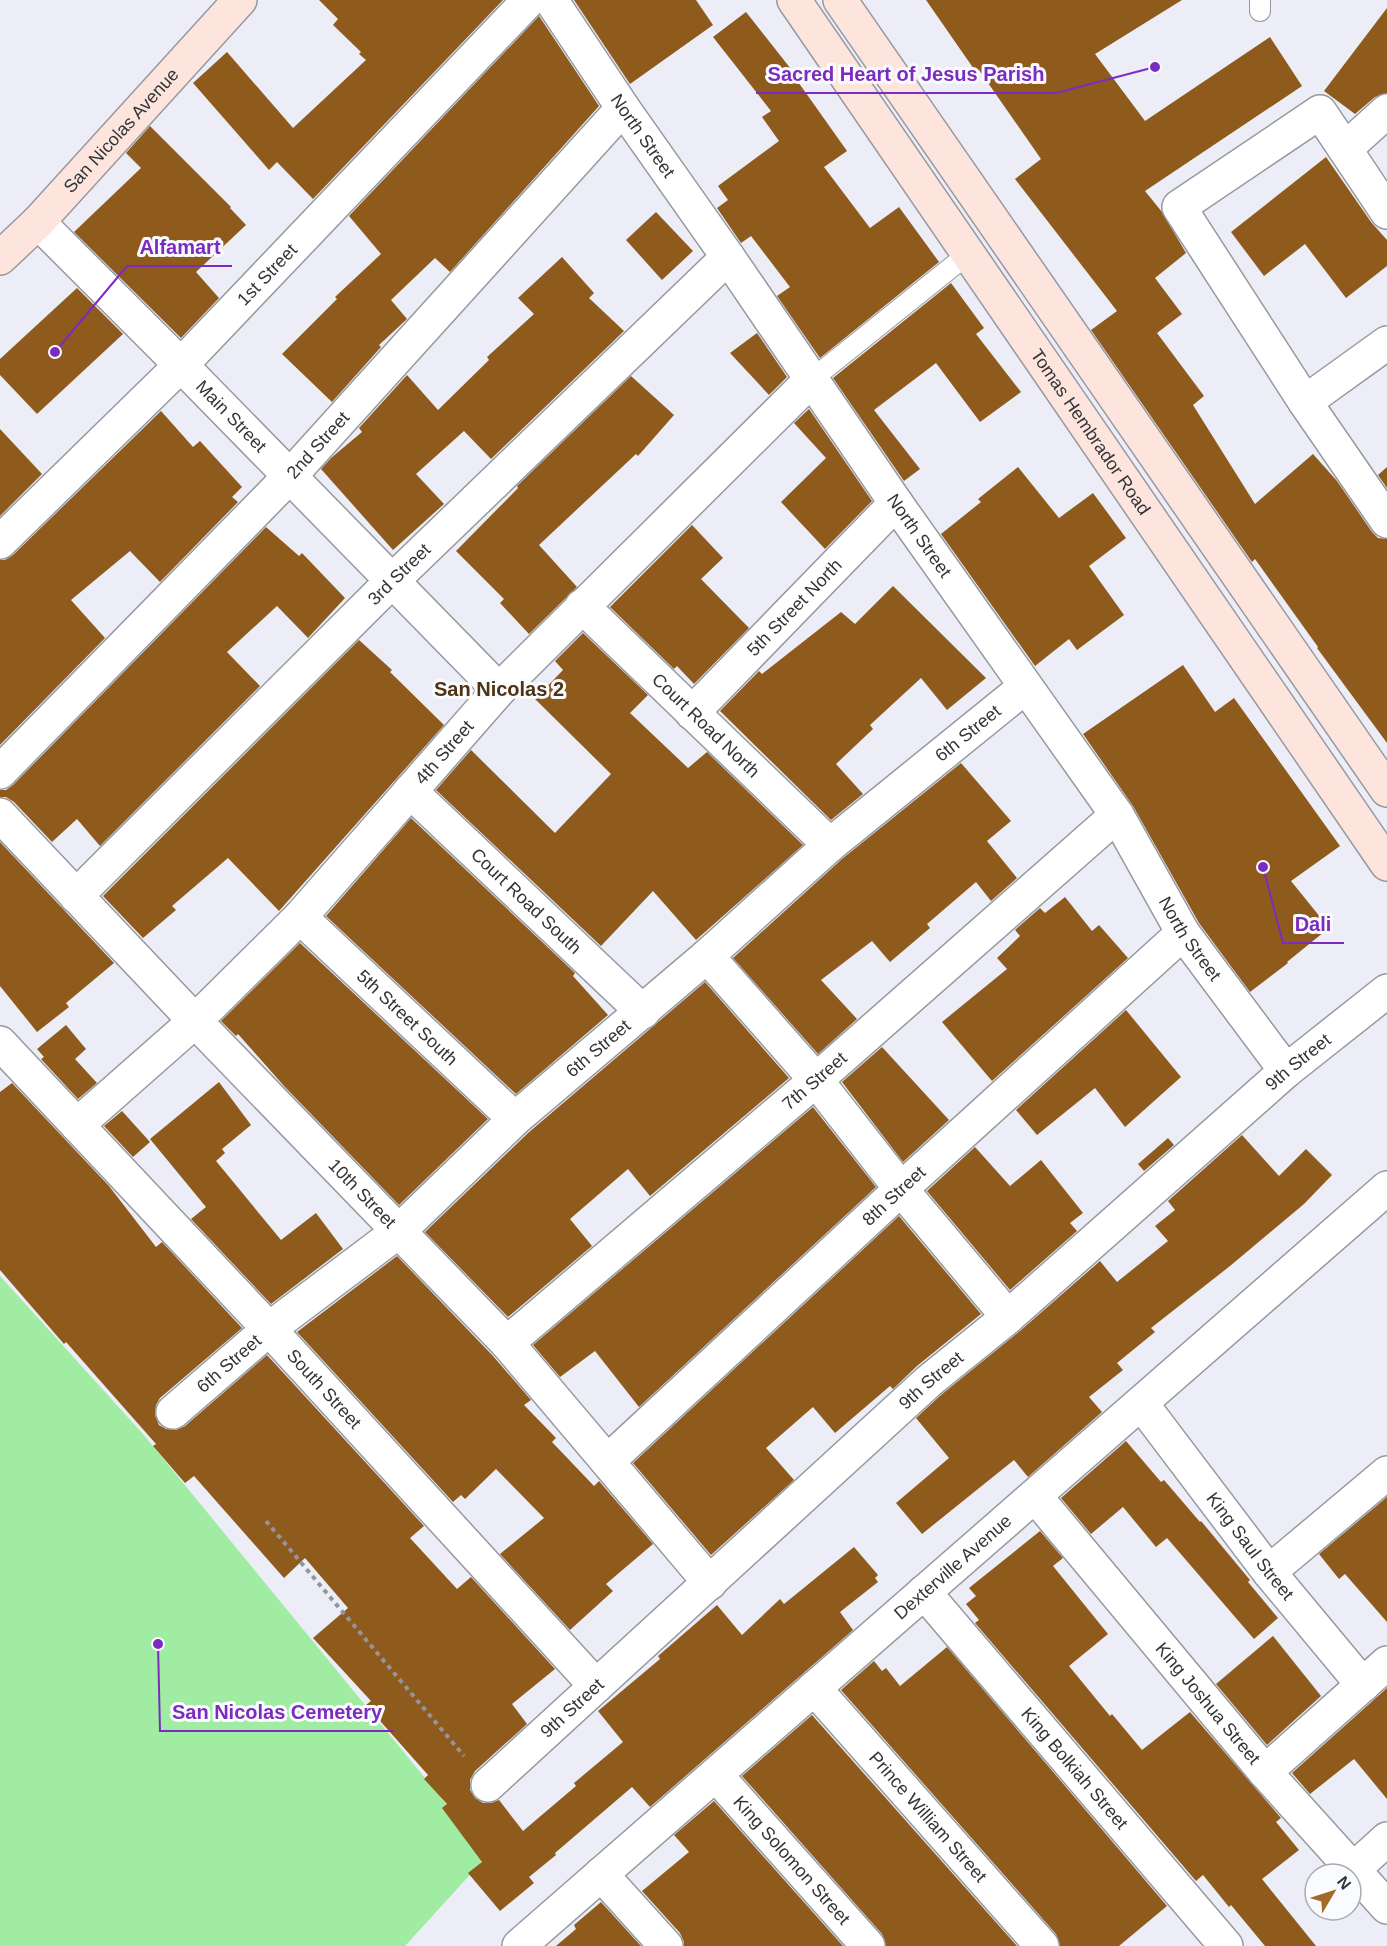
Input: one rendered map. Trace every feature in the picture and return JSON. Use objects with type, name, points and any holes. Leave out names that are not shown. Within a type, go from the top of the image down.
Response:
[{"type":"street","name":"San Nicolas Avenue","points":[[0,258],[38,222],[240,0]]},
{"type":"street","name":"1st Street","points":[[0,542],[181,364],[529,0]]},
{"type":"street","name":"North Street","points":[[551,0],[896,504],[1117,815],[1183,933],[1286,1071]]},
{"type":"street","name":"Tomas Hembrador Road","points":[[794,0],[1387,864]]},
{"type":"street","points":[[840,0],[1387,790]]},
{"type":"street","name":"2nd Street","points":[[0,772],[290,476],[623,108]]},
{"type":"street","points":[[1346,149],[1387,111]]},
{"type":"street","points":[[1387,212],[1320,112],[1179,207],[1305,402],[1387,521]]},
{"type":"street","name":"Main Street","points":[[38,222],[181,364],[499,690]]},
{"type":"street","name":"3rd Street","points":[[76,896],[392,581],[728,257]]},
{"type":"street","points":[[1305,402],[1387,343]]},
{"type":"street","name":"4th Street","points":[[77,1125],[195,1021],[300,917],[499,690],[811,380]]},
{"type":"street","name":"5th Street North","points":[[692,713],[896,504]]},
{"type":"street","name":"Court Road North","points":[[582,606],[830,845]]},
{"type":"street","name":"6th Street","points":[[173,1412],[269,1329],[399,1231],[515,1119],[643,1012],[830,845],[1025,687]]},
{"type":"street","name":"Court Road South","points":[[410,791],[643,1012]]},
{"type":"street","name":"10th Street","points":[[0,815],[195,1021],[507,1343],[710,1583]]},
{"type":"street","name":"7th Street","points":[[507,1343],[816,1080],[1117,815]]},
{"type":"street","name":"5th Street South","points":[[300,917],[515,1119]]},
{"type":"street","name":"8th Street","points":[[608,1461],[901,1189],[1183,933]]},
{"type":"street","points":[[707,956],[816,1080],[901,1189],[1008,1317]]},
{"type":"street","name":"9th Street","points":[[488,1785],[929,1381],[1008,1317],[1286,1071],[1387,991]]},
{"type":"street","name":"South Street","points":[[0,1043],[269,1329],[596,1686]]},
{"type":"street","name":"Dexterville Avenue","points":[[519,1946],[1387,1188]]},
{"type":"street","name":"King Saul Street","points":[[1141,1403],[1269,1572],[1363,1685]]},
{"type":"street","points":[[1269,1572],[1387,1473]]},
{"type":"street","name":"King Joshua Street","points":[[1035,1496],[1265,1772],[1348,1862]]},
{"type":"street","name":"King Bolkiah Street","points":[[924,1592],[1226,1946]]},
{"type":"street","points":[[1265,1772],[1387,1663]]},
{"type":"street","name":"Prince William Street","points":[[814,1688],[1042,1946]]},
{"type":"street","name":"King Solomon Street","points":[[716,1775],[868,1946]]},
{"type":"street","points":[[1362,1862],[1387,1839]]},
{"type":"street","points":[[601,1874],[666,1946]]},
{"type":"street","name":"King Joshua Street","points":[[1363,1879],[1387,1907]]},
{"type":"lane","points":[[811,380],[968,254]]},
{"type":"path","points":[[266,1521],[488,1785]]},
{"type":"green space","points":[[0,1276],[143,1434],[488,1855],[405,1946],[0,1946]]},
{"type":"building","points":[[319,0],[503,0],[313,199],[277,162],[269,170],[193,83],[227,52],[293,128],[366,60],[359,54],[361,52],[333,25],[338,19]]},
{"type":"building","points":[[574,0],[696,0],[713,25],[630,84]]},
{"type":"building","points":[[926,0],[1182,0],[1095,54],[1145,121],[1270,37],[1302,86],[1145,191],[1162,212],[1186,253],[1155,278],[1182,314],[1157,333],[1204,396],[1193,405],[1255,504],[1313,454],[1337,481],[1372,532],[1378,538],[1387,539],[1387,743],[1255,559],[1252,562],[1091,330],[1117,311],[1015,179],[1041,159],[979,70],[976,72]]},
{"type":"building","points":[[1387,8],[1387,93],[1375,97],[1355,114],[1324,91]]},
{"type":"building","points":[[746,12],[798,78],[796,79],[847,151],[824,167],[870,228],[899,207],[939,262],[820,358],[777,296],[790,287],[751,236],[741,243],[717,208],[728,200],[718,186],[779,141],[762,117],[771,111],[713,37]]},
{"type":"building","points":[[539,16],[599,106],[450,272],[435,258],[391,300],[407,319],[379,345],[381,347],[332,402],[282,354],[337,299],[335,297],[381,254],[349,216]]},
{"type":"building","points":[[150,126],[246,225],[196,272],[219,298],[181,338],[74,232],[141,168],[126,153]]},
{"type":"building","points":[[1326,157],[1371,222],[1387,240],[1387,266],[1346,298],[1305,244],[1264,276],[1231,232]]},
{"type":"building","points":[[656,212],[693,251],[662,280],[626,240]]},
{"type":"building","points":[[562,257],[594,293],[589,298],[624,331],[491,459],[464,431],[416,474],[444,504],[393,550],[321,469],[362,432],[359,428],[407,375],[438,410],[489,360],[487,357],[534,314],[518,298]]},
{"type":"building","points":[[951,283],[984,328],[976,334],[1021,392],[980,422],[936,363],[874,410],[920,469],[904,481],[833,378]]},
{"type":"building","points":[[77,288],[123,334],[37,414],[0,375],[0,359]]},
{"type":"building","points":[[757,333],[787,377],[769,395],[730,353]]},
{"type":"building","points":[[631,376],[674,415],[638,456],[636,454],[539,545],[577,587],[529,634],[500,603],[504,599],[456,551],[518,488],[517,486]]},
{"type":"building","points":[[809,409],[872,501],[825,549],[781,502],[826,458],[794,423]]},
{"type":"building","points":[[161,411],[193,447],[200,441],[242,487],[232,497],[238,502],[160,582],[130,551],[71,600],[105,638],[0,745],[0,560],[13,555]]},
{"type":"building","points":[[0,429],[42,474],[0,516]]},
{"type":"building","points":[[1018,467],[1059,518],[1093,493],[1126,538],[1089,566],[1124,615],[1077,650],[1069,639],[1035,666],[941,534],[981,502],[978,499]]},
{"type":"building","points":[[1387,467],[1387,488],[1378,475]]},
{"type":"building","points":[[692,525],[723,558],[701,579],[749,628],[694,684],[677,666],[674,669],[610,607]]},
{"type":"building","points":[[266,527],[299,556],[302,553],[345,598],[308,638],[277,606],[227,652],[260,686],[100,846],[77,819],[52,842],[14,802],[6,797],[0,797],[0,790],[6,790],[13,785]]},
{"type":"building","points":[[893,586],[986,678],[947,710],[921,678],[870,725],[873,729],[836,764],[863,794],[831,820],[720,711],[759,671],[762,674],[841,612],[855,624]]},
{"type":"building","points":[[583,633],[648,695],[630,713],[688,768],[707,752],[803,845],[696,940],[653,891],[601,946],[436,790],[471,750],[555,833],[611,774],[535,699],[563,670],[555,661]]},
{"type":"building","points":[[359,640],[392,670],[390,672],[444,725],[279,911],[228,858],[172,906],[176,910],[143,938],[103,896]]},
{"type":"building","points":[[1183,665],[1215,712],[1234,698],[1340,846],[1291,881],[1329,928],[1250,992],[1199,923],[1133,806],[1083,734]]},
{"type":"building","points":[[961,763],[1011,821],[987,841],[1017,878],[991,901],[976,882],[927,924],[930,928],[890,962],[872,941],[821,980],[857,1019],[818,1054],[733,958],[842,859]]},
{"type":"building","points":[[411,818],[575,973],[573,976],[608,1015],[516,1094],[326,916]]},
{"type":"building","points":[[0,842],[114,963],[66,1003],[69,1007],[37,1032],[0,986]]},
{"type":"building","points":[[1065,897],[1092,931],[1099,925],[1128,958],[992,1081],[942,1022],[1007,969],[997,958],[1020,936],[1015,930],[1040,908],[1045,913]]},
{"type":"building","points":[[300,943],[488,1119],[399,1205],[284,1086],[238,1034],[236,1036],[221,1021]]},
{"type":"building","points":[[705,982],[789,1078],[650,1196],[628,1169],[570,1219],[592,1246],[508,1317],[425,1232],[528,1133]]},
{"type":"building","points":[[1126,1010],[1181,1077],[1125,1127],[1095,1088],[1037,1135],[1016,1110]]},
{"type":"building","points":[[66,1025],[86,1049],[75,1059],[97,1083],[78,1099],[41,1059],[44,1057],[37,1049]]},
{"type":"building","points":[[882,1047],[949,1120],[903,1162],[842,1082]]},
{"type":"building","points":[[219,1082],[251,1125],[222,1149],[225,1153],[216,1161],[281,1240],[316,1213],[343,1249],[271,1304],[191,1219],[206,1207],[150,1139]]},
{"type":"building","points":[[12,1083],[109,1186],[156,1247],[162,1242],[242,1328],[160,1398],[156,1405],[155,1415],[159,1425],[166,1429],[176,1430],[185,1426],[267,1355],[424,1526],[410,1538],[457,1589],[471,1577],[555,1669],[512,1704],[527,1724],[475,1771],[470,1780],[470,1790],[475,1798],[483,1803],[499,1800],[523,1831],[576,1786],[574,1783],[623,1742],[598,1711],[660,1659],[658,1656],[717,1605],[742,1635],[780,1599],[784,1604],[854,1547],[878,1575],[875,1578],[878,1582],[840,1612],[853,1630],[650,1807],[632,1787],[529,1877],[534,1883],[500,1911],[468,1873],[482,1862],[442,1808],[447,1804],[424,1779],[428,1775],[366,1705],[371,1701],[313,1638],[348,1608],[305,1558],[284,1578],[194,1476],[185,1483],[153,1446],[156,1444],[0,1270],[0,1092]]},
{"type":"building","points":[[813,1107],[876,1187],[639,1407],[595,1351],[560,1377],[533,1345]]},
{"type":"building","points":[[122,1111],[150,1142],[133,1157],[104,1126]]},
{"type":"building","points":[[1242,1135],[1279,1176],[1306,1149],[1332,1175],[1304,1204],[1151,1328],[1155,1332],[1117,1363],[1123,1370],[1089,1397],[1102,1412],[1028,1477],[1014,1460],[922,1534],[896,1503],[949,1458],[916,1418],[1100,1261],[1117,1282],[1168,1241],[1155,1226],[1175,1210],[1168,1201]]},
{"type":"building","points":[[1168,1138],[1174,1145],[1144,1171],[1138,1164]]},
{"type":"building","points":[[975,1147],[1010,1186],[1041,1160],[1083,1213],[1070,1223],[1077,1231],[1010,1290],[927,1191]]},
{"type":"building","points":[[899,1216],[981,1314],[917,1366],[893,1389],[890,1386],[835,1433],[813,1407],[766,1448],[794,1480],[711,1555],[633,1463]]},
{"type":"building","points":[[397,1256],[493,1356],[531,1400],[524,1405],[556,1438],[552,1442],[594,1486],[599,1481],[653,1544],[606,1584],[613,1591],[570,1630],[500,1554],[544,1518],[496,1469],[465,1499],[461,1495],[453,1502],[297,1332]]},
{"type":"building","points":[[1126,1441],[1161,1482],[1164,1480],[1201,1521],[1278,1618],[1254,1639],[1167,1538],[1156,1547],[1123,1507],[1091,1534],[1061,1498]]},
{"type":"building","points":[[1387,1497],[1387,1622],[1345,1574],[1339,1579],[1319,1554]]},
{"type":"building","points":[[1040,1531],[1063,1558],[1053,1566],[1108,1634],[1069,1666],[1110,1716],[1112,1714],[1142,1750],[1190,1712],[1281,1818],[1276,1822],[1299,1850],[1262,1879],[1316,1946],[1265,1946],[1203,1875],[1196,1881],[975,1623],[979,1620],[966,1604],[976,1596],[969,1588]]},
{"type":"building","points":[[1273,1636],[1321,1696],[1267,1745],[1216,1684]]},
{"type":"building","points":[[947,1647],[1167,1906],[1119,1946],[1060,1946],[1056,1934],[841,1690],[874,1661],[882,1671],[886,1668],[900,1686]]},
{"type":"building","points":[[1387,1688],[1387,1799],[1354,1759],[1310,1794],[1292,1773]]},
{"type":"building","points":[[812,1715],[1017,1946],[886,1946],[882,1934],[742,1776]]},
{"type":"building","points":[[714,1801],[843,1946],[684,1946],[680,1933],[642,1891],[689,1852],[674,1835]]},
{"type":"building","points":[[601,1902],[641,1946],[556,1946],[576,1929],[574,1925]]},
{"type":"place","name":"Sacred Heart of Jesus Parish","points":[[1155,67]]},
{"type":"place","name":"Alfamart","points":[[55,352]]},
{"type":"place","name":"Dali","points":[[1263,867]]},
{"type":"place","name":"San Nicolas Cemetery","points":[[158,1644]]},
{"type":"district","name":"San Nicolas 2","points":[[499,689]]}]
